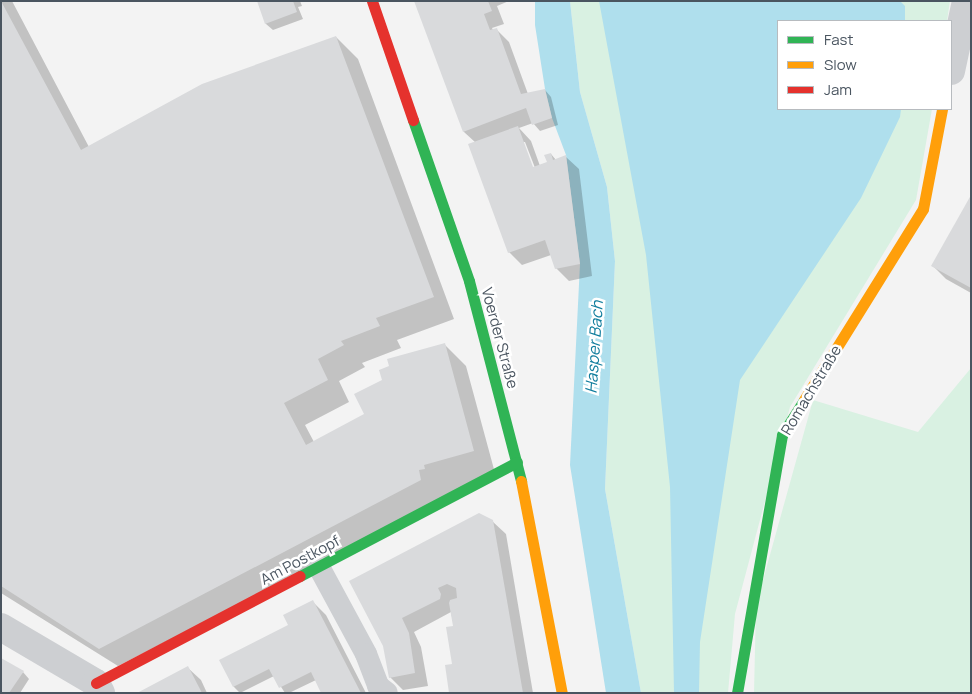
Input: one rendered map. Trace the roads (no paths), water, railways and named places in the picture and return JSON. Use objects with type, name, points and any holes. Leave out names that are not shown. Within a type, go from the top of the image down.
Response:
[{"type":"street","name":"Voerder Straße","points":[[372,1],[469,281],[517,462],[562,693]]},
{"type":"street","points":[[952,67],[966,1]]},
{"type":"street","name":"Romachstraße","points":[[737,693],[782,435],[924,209],[942,110]]},
{"type":"street","name":"Am Postkopf","points":[[99,688],[319,567],[517,462]]},
{"type":"street","points":[[1,627],[99,688]]},
{"type":"lane","points":[[319,567],[366,654],[378,686],[387,693]]},
{"type":"water","name":"Hasper Bach","points":[[535,1],[570,1],[580,92],[607,187],[615,261],[605,489],[641,693],[606,693],[570,465],[580,264],[566,155],[552,118],[545,89],[535,25]]},
{"type":"water","points":[[599,1],[900,1],[905,6],[905,20],[777,20],[777,110],[901,110],[900,117],[861,198],[740,380],[700,642],[699,693],[674,693],[670,487],[646,255]]}]
